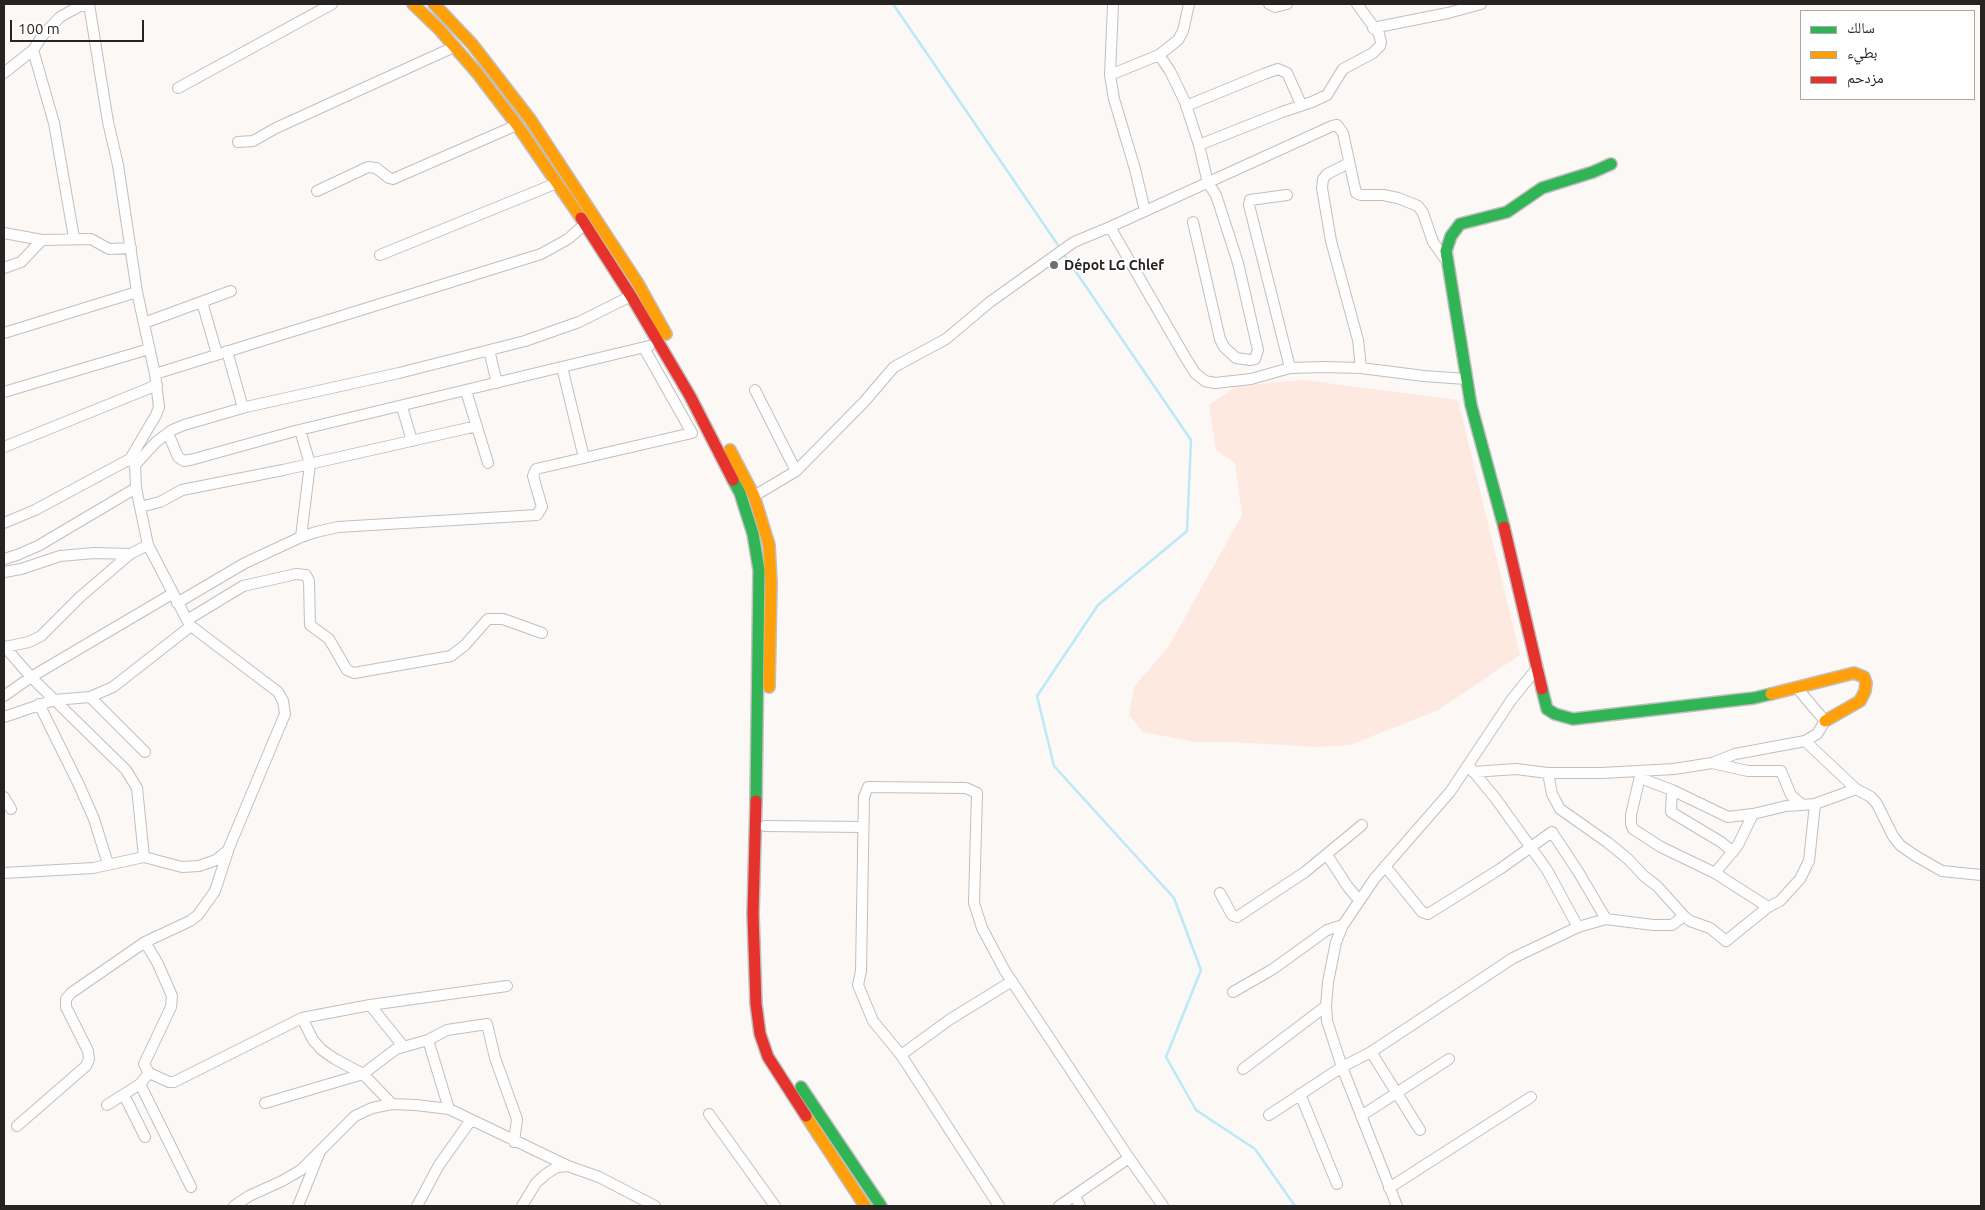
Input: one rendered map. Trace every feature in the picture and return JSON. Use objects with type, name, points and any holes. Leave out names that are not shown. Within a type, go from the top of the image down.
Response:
[{"type":"main road","points":[[414,4],[454,47],[509,114],[632,292],[641,301],[646,296]]},
{"type":"main road","points":[[434,4],[472,44],[530,119],[632,292],[690,396],[740,493],[756,545],[759,570],[761,826],[766,1010],[772,1039],[778,1052],[881,1206]]},
{"type":"main road","points":[[509,114],[511,108],[519,104]]},
{"type":"main road","points":[[518,126],[527,124],[530,119]]},
{"type":"main road","points":[[1611,164],[1593,172],[1542,188],[1507,212],[1460,224],[1454,230],[1448,242],[1446,260],[1466,379],[1483,451],[1506,534],[1547,709],[1555,714],[1572,719],[1599,717],[1754,698],[1854,673],[1864,677],[1866,683],[1865,691],[1860,701],[1825,721]]},
{"type":"main road","points":[[632,292],[646,296],[753,493],[761,512],[769,545],[771,568],[761,826],[753,914],[756,1004],[760,1034],[768,1057],[865,1206]]},
{"type":"main road","points":[[740,493],[753,493]]},
{"type":"main road","points":[[747,516],[753,516],[761,512]]},
{"type":"main road","points":[[759,570],[771,568]]},
{"type":"street","points":[[4,73],[33,50],[60,17],[89,4],[106,113],[118,165],[137,292],[156,380],[158,407],[156,415],[132,462],[148,545],[189,623],[278,692],[283,700],[285,714],[228,850],[215,891],[198,914],[190,921],[145,942],[71,992],[66,999],[66,1008],[88,1051],[89,1059],[86,1066],[17,1126]]},
{"type":"street","points":[[178,88],[332,4]]},
{"type":"street","points":[[1113,4],[1110,75],[1114,98],[1136,168],[1145,211]]},
{"type":"street","points":[[1110,75],[1159,55],[1181,36],[1189,4]]},
{"type":"street","points":[[1269,4],[1275,7],[1287,4]]},
{"type":"street","points":[[1199,145],[1327,95],[1344,69],[1378,49],[1381,39],[1357,4]]},
{"type":"street","points":[[1373,28],[1448,13],[1481,4]]},
{"type":"street","points":[[238,142],[253,141],[276,128],[454,47]]},
{"type":"street","points":[[33,50],[54,123],[74,238]]},
{"type":"street","points":[[1159,55],[1170,72],[1186,106],[1199,145],[1208,183],[1216,195],[1238,263],[1258,350],[1255,359],[1236,358],[1224,347],[1220,339],[1193,222]]},
{"type":"street","points":[[1186,106],[1278,69],[1288,73],[1302,104]]},
{"type":"street","points":[[753,493],[796,471],[864,402],[894,367],[946,339],[1045,260],[1074,242],[1335,125],[1343,133],[1354,189],[1358,194],[1398,198],[1418,206],[1423,213],[1433,242],[1446,260]]},
{"type":"street","points":[[317,192],[368,167],[376,168],[389,178],[393,178],[518,126]]},
{"type":"street","points":[[1349,163],[1327,174],[1323,179],[1322,188],[1330,241],[1358,340],[1361,368]]},
{"type":"street","points":[[380,255],[557,183]]},
{"type":"street","points":[[1287,194],[1250,200],[1249,205],[1290,368]]},
{"type":"street","points":[[4,447],[222,352],[541,254],[568,239],[585,224]]},
{"type":"street","points":[[1110,227],[1185,357],[1195,373],[1205,381],[1214,384],[1250,379],[1290,368],[1361,368],[1466,379]]},
{"type":"street","points":[[4,233],[42,240],[91,239],[109,249],[131,248]]},
{"type":"street","points":[[4,268],[21,262],[42,240]]},
{"type":"street","points":[[144,324],[232,291]]},
{"type":"street","points":[[4,333],[137,292]]},
{"type":"street","points":[[4,523],[35,510],[132,462],[156,442],[184,425],[244,408],[489,350],[554,332],[579,322],[632,292]]},
{"type":"street","points":[[202,302],[244,408]]},
{"type":"street","points":[[168,434],[178,457],[184,461],[300,430],[402,407],[659,343]]},
{"type":"street","points":[[4,696],[31,677],[175,598],[301,537],[338,527],[537,515],[542,507],[533,476],[536,469],[692,433],[644,348]]},
{"type":"street","points":[[4,392],[149,349]]},
{"type":"street","points":[[489,350],[497,383]]},
{"type":"street","points":[[562,367],[584,458]]},
{"type":"street","points":[[755,390],[796,471]]},
{"type":"street","points":[[466,391],[488,463]]},
{"type":"street","points":[[402,407],[412,441]]},
{"type":"street","points":[[140,507],[160,502],[182,490],[310,464],[477,426]]},
{"type":"street","points":[[300,430],[310,464],[301,537]]},
{"type":"street","points":[[4,559],[38,546],[136,488]]},
{"type":"street","points":[[4,646],[29,642],[41,636],[80,597],[130,554],[148,545]]},
{"type":"street","points":[[4,572],[21,569],[60,556],[94,553],[130,554]]},
{"type":"street","points":[[4,717],[54,700],[90,697],[113,688],[189,623],[242,586],[296,574],[306,575],[308,581],[310,626],[329,639],[347,670],[354,673],[451,656],[466,645],[488,619],[504,619],[542,633]]},
{"type":"street","points":[[4,646],[31,677],[126,770],[137,788],[144,857]]},
{"type":"street","points":[[1397,1206],[1342,1067],[1327,1020],[1326,1006],[1331,963],[1336,942],[1343,925],[1359,900],[1385,866],[1470,769],[1512,699],[1538,667]]},
{"type":"street","points":[[1470,769],[1640,774],[1712,763],[1735,754],[1805,741],[1817,734],[1825,721],[1796,688]]},
{"type":"street","points":[[90,697],[145,752]]},
{"type":"street","points":[[39,704],[94,819],[108,864]]},
{"type":"street","points":[[1805,741],[1856,789],[1871,797],[1877,804],[1893,836],[1907,850],[1942,871],[1981,874]]},
{"type":"street","points":[[1712,763],[1748,771],[1781,771],[1791,795],[1801,804]]},
{"type":"street","points":[[1470,769],[1496,799],[1547,870],[1578,927]]},
{"type":"street","points":[[1548,772],[1552,794],[1560,809],[1628,859],[1690,921],[1710,928],[1726,941],[1768,907],[1780,901],[1800,879],[1809,861],[1815,804]]},
{"type":"street","points":[[1640,774],[1728,817],[1801,804],[1815,804],[1856,789]]},
{"type":"street","points":[[1640,774],[1631,814],[1630,824],[1633,829],[1669,851],[1715,873],[1768,907]]},
{"type":"street","points":[[999,1206],[901,1055],[873,1021],[858,985],[861,971],[864,797],[868,787],[966,788],[977,793],[974,903],[982,928],[1012,981],[1163,1206]]},
{"type":"street","points":[[1672,790],[1671,812],[1721,842],[1733,852]]},
{"type":"street","points":[[4,797],[11,809]]},
{"type":"street","points":[[1715,873],[1738,845],[1753,814]]},
{"type":"street","points":[[1220,893],[1232,915],[1237,917],[1305,872],[1362,825]]},
{"type":"street","points":[[761,826],[863,827]]},
{"type":"street","points":[[1385,866],[1422,912],[1428,914],[1550,832],[1554,833],[1606,919]]},
{"type":"street","points":[[4,873],[93,868],[144,857],[182,868],[199,866],[216,860],[228,850]]},
{"type":"street","points":[[1327,855],[1359,900]]},
{"type":"street","points":[[1269,1115],[1342,1067],[1371,1052],[1513,958],[1578,927],[1606,919],[1666,926],[1676,923],[1684,916]]},
{"type":"street","points":[[1233,992],[1273,969],[1327,930],[1343,925]]},
{"type":"street","points":[[145,942],[158,964],[172,996],[170,1007],[144,1064],[149,1073],[169,1082],[174,1082],[302,1018],[370,1005],[507,986]]},
{"type":"street","points":[[901,1055],[949,1020],[1012,981]]},
{"type":"street","points":[[370,1005],[403,1046]]},
{"type":"street","points":[[1242,1069],[1326,1006]]},
{"type":"street","points":[[302,1018],[313,1040],[322,1050],[363,1074],[392,1104]]},
{"type":"street","points":[[266,1103],[363,1074],[403,1046],[428,1040],[447,1030],[487,1024],[495,1058],[517,1119],[514,1142]]},
{"type":"street","points":[[428,1040],[449,1109]]},
{"type":"street","points":[[1371,1052],[1420,1130]]},
{"type":"street","points":[[1361,1116],[1449,1059]]},
{"type":"street","points":[[107,1105],[140,1084],[149,1073]]},
{"type":"street","points":[[140,1084],[191,1187]]},
{"type":"street","points":[[1300,1094],[1337,1184]]},
{"type":"street","points":[[124,1095],[145,1138]]},
{"type":"street","points":[[1389,1188],[1531,1097]]},
{"type":"street","points":[[234,1206],[249,1196],[282,1181],[300,1170],[355,1116],[372,1108],[392,1104],[449,1109],[514,1142],[568,1166],[599,1177],[655,1206]]},
{"type":"street","points":[[709,1114],[775,1206]]},
{"type":"street","points":[[417,1206],[439,1165],[471,1120]]},
{"type":"street","points":[[298,1206],[320,1150]]},
{"type":"street","points":[[1059,1206],[1129,1158]]},
{"type":"street","points":[[522,1206],[536,1184],[546,1174],[558,1167],[568,1166]]},
{"type":"street","points":[[1075,1196],[1080,1206]]},
{"type":"shaded area","points":[[1304,380],[1458,400],[1520,655],[1438,710],[1350,745],[1317,747],[1233,742],[1196,742],[1143,732],[1129,715],[1134,687],[1169,646],[1242,515],[1235,463],[1216,450],[1209,405],[1237,386]]},
{"type":"waterway","points":[[893,4],[1060,248]]},
{"type":"waterway","points":[[1063,253],[1191,440],[1187,531],[1098,605],[1037,696],[1054,766],[1174,898],[1201,970],[1166,1057],[1196,1110],[1255,1149],[1295,1206]]},
{"type":"traffic: fast","points":[[1504,527],[1471,405],[1446,251],[1451,236],[1460,224],[1507,212],[1542,188],[1593,172],[1611,164]]},
{"type":"traffic: fast","points":[[733,480],[740,493],[753,534],[759,570],[756,801]]},
{"type":"traffic: fast","points":[[1542,689],[1547,709],[1555,714],[1573,719],[1754,698],[1771,694]]},
{"type":"traffic: fast","points":[[801,1087],[881,1206]]},
{"type":"traffic: slow","points":[[413,4],[439,29],[478,74],[517,125],[581,218]]},
{"type":"traffic: slow","points":[[434,4],[472,44],[530,119],[637,282],[666,334]]},
{"type":"traffic: slow","points":[[730,450],[754,496],[769,545],[771,583],[769,687]]},
{"type":"traffic: slow","points":[[1771,694],[1854,673],[1864,677],[1866,683],[1865,691],[1860,701],[1825,721]]},
{"type":"traffic: slow","points":[[806,1116],[865,1206]]},
{"type":"traffic: jam","points":[[581,218],[631,296],[690,396],[733,480]]},
{"type":"traffic: jam","points":[[1504,527],[1542,689]]},
{"type":"traffic: jam","points":[[756,801],[753,914],[756,1004],[760,1034],[768,1057],[806,1116]]},
{"type":"place","name":"Dépot LG Chlef","points":[[1054,265]]}]
